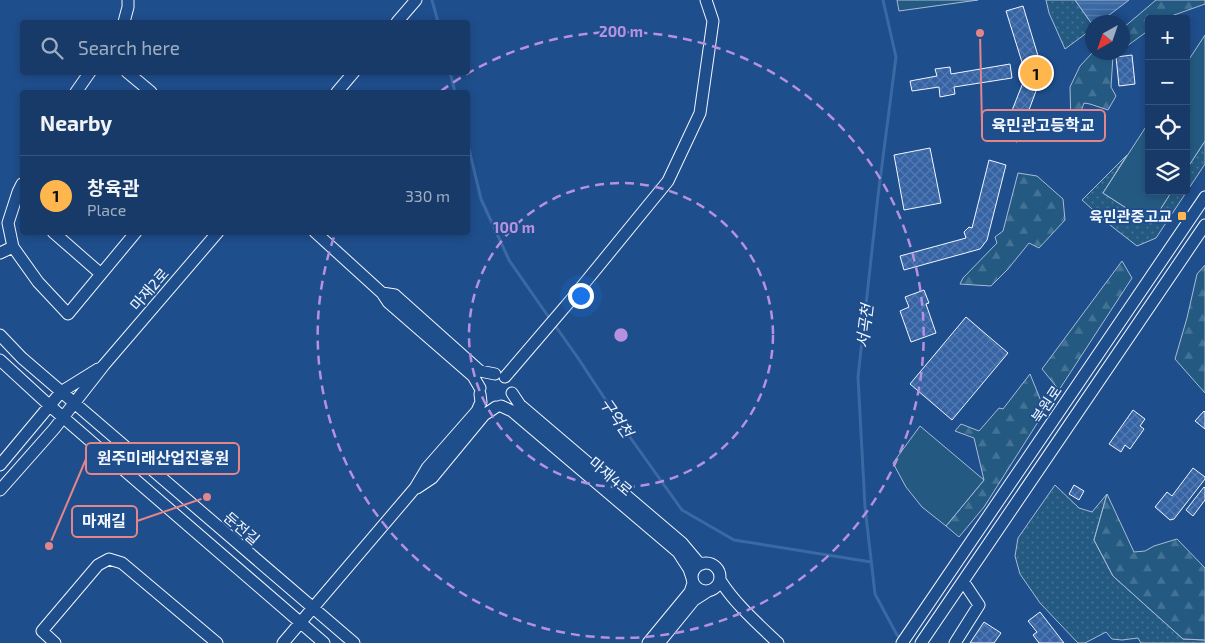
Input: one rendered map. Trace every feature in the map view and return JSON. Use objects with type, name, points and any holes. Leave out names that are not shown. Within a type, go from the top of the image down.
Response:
[{"type":"street","points":[[125,20],[128,0]]},
{"type":"street","points":[[401,18],[416,0]]},
{"type":"street","points":[[283,643],[415,488],[427,468],[477,411],[481,402],[480,391],[482,383],[485,379],[489,376],[500,376],[533,344],[668,181],[700,113],[713,21],[706,0]]},
{"type":"street","points":[[78,90],[88,75]]},
{"type":"street","points":[[131,75],[149,90]]},
{"type":"street","points":[[339,90],[351,75]]},
{"type":"street","points":[[20,188],[18,192],[19,203],[8,223],[13,247],[38,282],[68,314],[134,235]]},
{"type":"street","name":"북원로","points":[[902,643],[1205,197]]},
{"type":"street","name":"북원로","points":[[922,641],[1205,225]]},
{"type":"street","points":[[56,235],[101,274]]},
{"type":"street","name":"마재2로","points":[[104,365],[215,235]]},
{"type":"street","points":[[318,235],[382,292],[388,302],[473,376],[482,399],[486,403],[491,406],[498,406]]},
{"type":"street","points":[[0,253],[13,247]]},
{"type":"street","points":[[1152,276],[1165,285]]},
{"type":"street","points":[[382,292],[395,295],[480,371],[500,376],[512,385],[512,393],[509,400],[484,415],[432,478],[415,488]]},
{"type":"street","name":"둔전길","points":[[0,335],[22,358],[74,404],[354,643]]},
{"type":"street","points":[[0,360],[50,406],[324,643]]},
{"type":"street","points":[[2,458],[61,392],[104,365]]},
{"type":"street","points":[[0,490],[64,417],[104,365]]},
{"type":"street","name":"마재4로","points":[[512,393],[520,405],[674,537],[702,564]]},
{"type":"street","name":"마재4로","points":[[498,406],[512,411],[678,552],[689,569],[692,580]]},
{"type":"street","points":[[55,643],[42,631],[98,565],[109,558],[122,563],[217,643]]},
{"type":"street","points":[[648,643],[690,592],[694,569],[702,564],[711,564],[718,570],[724,588],[744,611],[778,643]]},
{"type":"street","points":[[692,580],[699,589],[710,591],[744,611]]},
{"type":"street","points":[[659,643],[694,600],[710,591],[720,580]]},
{"type":"street","points":[[955,643],[979,605],[963,581]]},
{"type":"green space","points":[[897,0],[978,0],[899,11]]},
{"type":"green space","points":[[1046,0],[1075,0],[1086,15],[1085,34],[1065,49],[1049,13]]},
{"type":"green space","points":[[1156,0],[1205,0],[1205,4],[1174,15],[1145,15],[1145,33],[1130,44],[1130,22]]},
{"type":"green space","points":[[1205,35],[1205,141],[1190,164],[1190,60]]},
{"type":"green space","points":[[1086,60],[1113,60],[1111,87],[1116,96],[1108,110],[1084,103],[1081,111],[1083,117],[1078,123],[1071,124],[1070,87],[1080,66]]},
{"type":"green space","points":[[1145,128],[1145,195],[1169,195],[1151,224],[1103,193]]},
{"type":"green space","points":[[1205,141],[1205,164],[1190,187],[1190,164]]},
{"type":"green space","points":[[1127,155],[1103,193],[1151,224],[1169,195],[1184,195],[1156,238],[1137,246],[1082,200]]},
{"type":"green space","points":[[1018,173],[1037,176],[1063,199],[1065,220],[1039,248],[1029,243],[991,286],[960,284],[963,278],[997,243],[995,237],[1003,231]]},
{"type":"green space","points":[[1122,261],[1132,278],[1059,390],[1042,369]]},
{"type":"green space","points":[[1205,265],[1205,393],[1175,359],[1197,274]]},
{"type":"green space","points":[[1030,374],[1045,411],[984,507],[959,537],[946,526],[984,480],[974,438],[955,431],[961,424],[979,431],[999,408],[1003,409]]},
{"type":"green space","points":[[920,426],[984,480],[946,526],[922,507],[906,487],[893,463]]},
{"type":"green space","points":[[1055,485],[1079,508],[1092,512],[1107,494],[1094,540],[1113,576],[1183,639],[1205,640],[1205,643],[1141,643],[1138,638],[1112,639],[1106,632],[1085,643],[1078,643],[1040,603],[1020,574],[1015,556],[1018,538]]},
{"type":"green space","points":[[1107,494],[1134,552],[1145,551],[1154,546],[1177,539],[1205,568],[1205,640],[1183,639],[1113,576],[1094,540]]},
{"type":"shaded area","points":[[1075,0],[1129,0],[1109,15],[1086,15]]},
{"type":"building","points":[[1023,6],[1042,69],[1047,70],[1048,83],[1039,83],[1017,142],[1002,136],[1026,75],[1006,11]]},
{"type":"building","points":[[1130,55],[1132,55],[1135,84],[1119,86],[1116,60],[1130,60]]},
{"type":"building","points":[[1010,64],[1012,78],[954,87],[955,94],[940,97],[939,87],[912,91],[910,81],[937,76],[935,69],[950,67],[951,74]]},
{"type":"building","points":[[930,148],[941,203],[904,210],[894,155]]},
{"type":"building","points":[[989,160],[1006,165],[987,240],[980,249],[904,270],[900,256],[966,238],[964,232],[969,227],[972,228]]},
{"type":"building","points":[[924,290],[929,303],[926,304],[936,333],[911,342],[900,311],[909,307],[905,297]]},
{"type":"building","points":[[966,317],[1008,353],[952,420],[910,384]]},
{"type":"building","points":[[1133,410],[1145,419],[1140,426],[1144,429],[1130,449],[1125,445],[1121,452],[1109,444]]},
{"type":"building","points":[[1205,412],[1205,429],[1195,421]]},
{"type":"building","points":[[1193,468],[1205,479],[1174,519],[1170,520],[1155,507],[1167,492],[1172,496]]},
{"type":"building","points":[[1074,485],[1084,491],[1079,500],[1069,494]]},
{"type":"building","points":[[1204,487],[1205,500],[1193,516],[1186,510]]},
{"type":"building","points":[[1040,612],[1064,643],[1039,643],[1033,635],[1037,632],[1028,621]]},
{"type":"building","points":[[984,622],[1001,633],[994,643],[970,643]]},
{"type":"waterway","name":"구억천","points":[[432,0],[437,20]]},
{"type":"waterway","name":"서곡천","points":[[883,0],[896,57],[858,377],[865,507],[875,594],[897,635],[902,639]]},
{"type":"waterway","name":"구억천","points":[[451,75],[454,90]]},
{"type":"waterway","name":"구억천","points":[[470,153],[481,199],[509,260],[550,319]]},
{"type":"waterway","name":"구억천","points":[[554,324],[632,440],[682,510],[734,540],[871,562]]},
{"type":"place","name":"육민관고등학교","points":[[980,33]]},
{"type":"place","name":"창육관","points":[[1036,73]]},
{"type":"place","name":"육민관중고교","points":[[1182,216]]},
{"type":"place","name":"마재길","points":[[207,497]]},
{"type":"place","name":"원주미래산업진흥원","points":[[49,546]]}]
